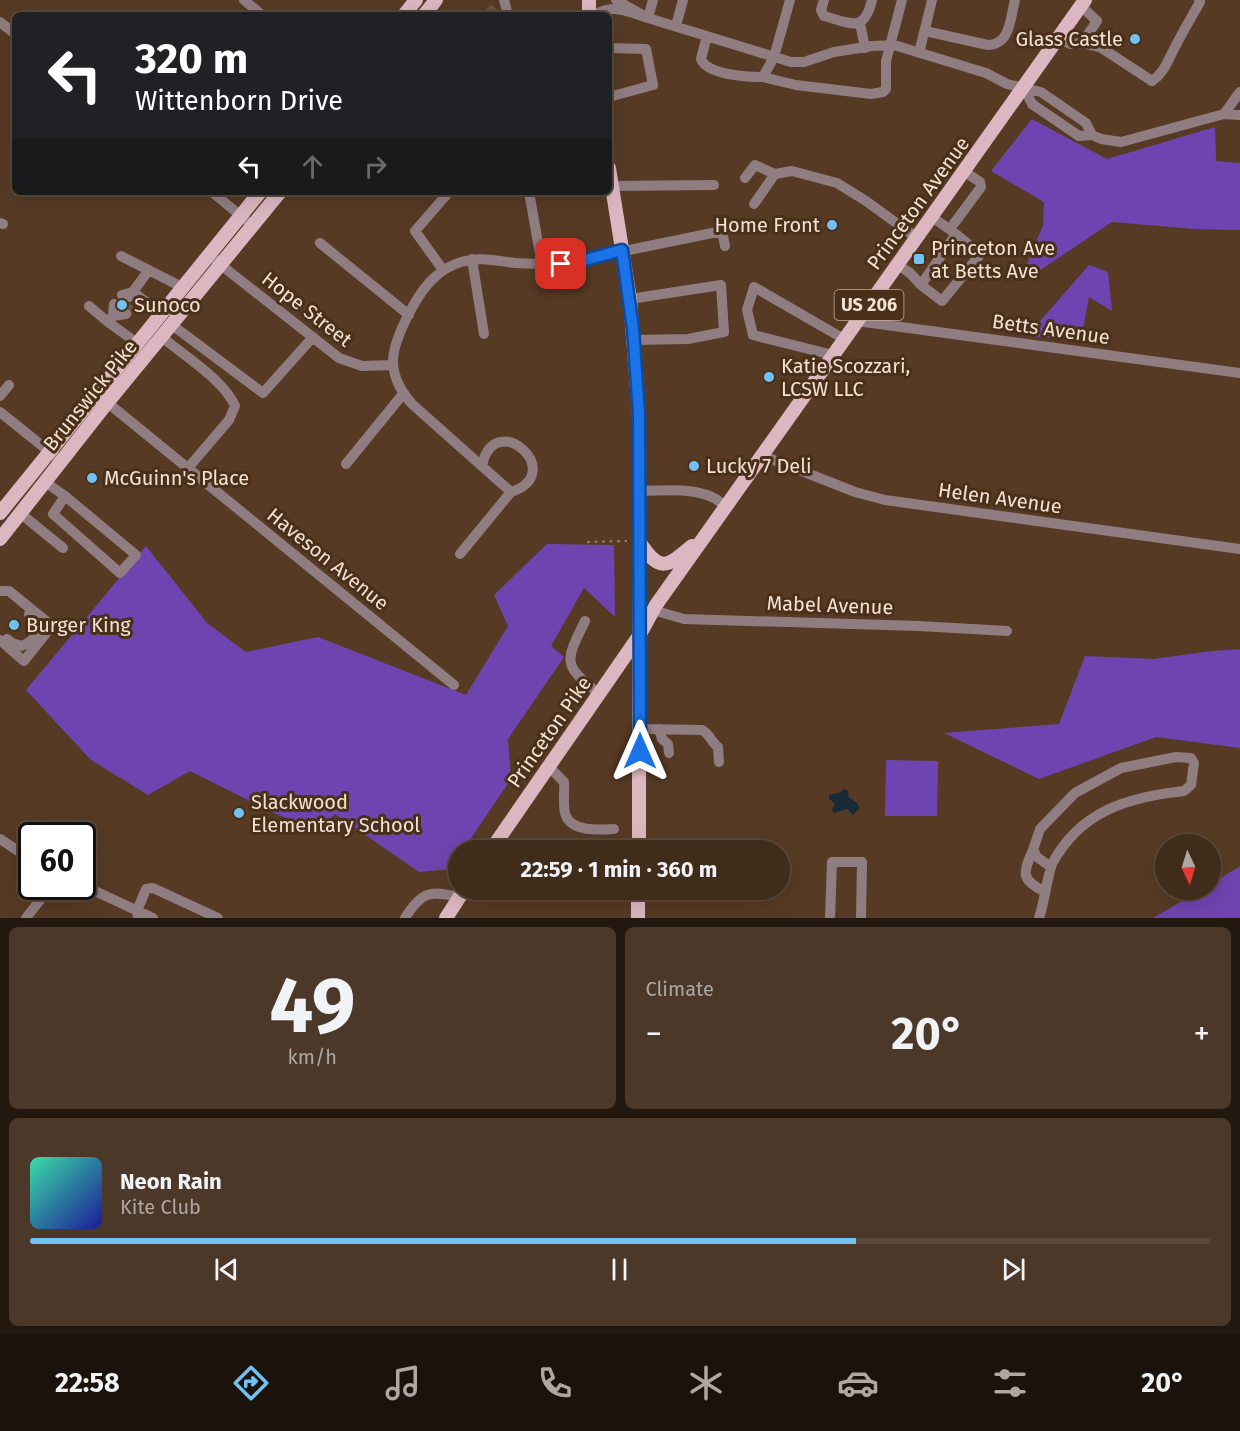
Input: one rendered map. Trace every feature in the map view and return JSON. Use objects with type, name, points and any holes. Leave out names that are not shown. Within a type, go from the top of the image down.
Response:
[{"type":"main road","points":[[406,12],[416,0]]},
{"type":"main road","points":[[426,12],[436,0]]},
{"type":"main road","name":"Princeton Avenue","points":[[639,636],[653,610],[761,455],[965,172],[1083,3]]},
{"type":"main road","name":"US 206","points":[[612,186],[630,299],[639,414],[640,490],[634,542],[639,636],[639,840]]},
{"type":"main road","name":"Brunswick Pike","points":[[0,513],[258,195]]},
{"type":"main road","name":"Brunswick Pike","points":[[0,539],[107,403],[278,195]]},
{"type":"main road","points":[[634,542],[652,560],[667,564],[680,557],[706,535]]},
{"type":"main road","name":"Princeton Pike","points":[[498,840],[639,636]]},
{"type":"main road","points":[[446,918],[458,900]]},
{"type":"main road","points":[[638,900],[638,918]]},
{"type":"street","points":[[244,0],[258,12]]},
{"type":"street","points":[[616,0],[648,18]]},
{"type":"street","points":[[648,18],[653,0]]},
{"type":"street","points":[[676,26],[683,0]]},
{"type":"street","points":[[764,77],[774,57],[790,0]]},
{"type":"street","points":[[824,0],[821,10],[824,16],[852,23],[860,23],[869,13],[872,0]]},
{"type":"street","points":[[707,36],[701,59],[704,65],[718,71],[743,77],[764,77],[796,85],[871,94],[881,93],[886,89],[886,61],[902,0]]},
{"type":"street","points":[[919,53],[932,0]]},
{"type":"street","points":[[925,31],[988,45],[997,44],[1006,37],[1015,0]]},
{"type":"street","points":[[1058,39],[1071,44],[1082,43],[1100,47],[1152,81],[1160,76],[1169,62],[1199,0]]},
{"type":"street","points":[[1082,43],[1097,21],[1083,3]]},
{"type":"street","points":[[599,12],[603,9],[616,8],[791,63],[804,62],[834,52],[891,45],[986,73],[1007,84],[1024,88],[1032,104],[1078,136],[1092,135],[1121,142],[1224,114],[1240,115]]},
{"type":"street","points":[[0,22],[12,32]]},
{"type":"street","points":[[860,23],[865,48]]},
{"type":"street","points":[[612,48],[646,49],[653,85],[612,96]]},
{"type":"street","points":[[1224,114],[1240,92]]},
{"type":"street","points":[[745,178],[755,165],[776,174],[792,171],[837,183],[917,238]]},
{"type":"street","points":[[921,285],[981,187],[980,182],[965,172]]},
{"type":"street","points":[[754,204],[776,174]]},
{"type":"street","points":[[612,186],[714,185]]},
{"type":"street","points":[[216,195],[253,226]]},
{"type":"street","points":[[443,270],[415,231],[446,195]]},
{"type":"street","points":[[530,195],[542,265]]},
{"type":"street","points":[[898,265],[942,301],[979,256],[978,252],[932,218]]},
{"type":"street","points":[[511,492],[412,404],[403,394],[395,376],[394,348],[424,289],[443,270],[472,259],[489,258],[542,265],[585,260],[622,250],[722,231],[725,246]]},
{"type":"street","points":[[320,243],[409,315]]},
{"type":"street","name":"Hope Street","points":[[209,255],[339,358],[350,363],[371,366],[393,365]]},
{"type":"street","points":[[121,256],[182,287]]},
{"type":"street","points":[[472,259],[484,334]]},
{"type":"street","points":[[149,270],[129,297],[161,313]]},
{"type":"street","points":[[630,299],[721,285],[724,332],[688,339],[634,340]]},
{"type":"street","points":[[833,355],[753,335],[747,310],[754,287],[844,339]]},
{"type":"street","points":[[89,306],[116,313],[137,343]]},
{"type":"street","name":"Betts Avenue","points":[[857,321],[1240,373]]},
{"type":"street","points":[[172,325],[263,393],[313,337]]},
{"type":"street","points":[[162,337],[222,387],[235,406],[229,420],[188,468]]},
{"type":"street","points":[[0,396],[9,385]]},
{"type":"street","name":"Haveson Avenue","points":[[96,393],[454,685]]},
{"type":"street","points":[[346,464],[403,394]]},
{"type":"street","points":[[0,412],[61,461]]},
{"type":"street","points":[[460,554],[511,492],[525,485],[532,470],[531,461],[522,447],[508,442],[500,443],[487,452],[482,466]]},
{"type":"street","name":"Helen Avenue","points":[[761,455],[855,492],[885,500],[1240,549]]},
{"type":"street","points":[[45,482],[65,496],[136,555],[120,573],[53,514],[65,496]]},
{"type":"street","points":[[640,490],[687,491],[714,497],[726,507]]},
{"type":"street","points":[[20,513],[63,548]]},
{"type":"street","points":[[0,592],[9,591],[52,626],[24,661],[0,640]]},
{"type":"street","points":[[0,592],[31,616],[37,622],[38,628],[30,642],[22,646],[12,643],[0,633]]},
{"type":"street","name":"Mabel Avenue","points":[[653,610],[684,619],[907,625],[1007,631]]},
{"type":"street","points":[[585,621],[569,660],[573,671],[599,694]]},
{"type":"street","points":[[640,729],[702,730],[718,747],[719,762]]},
{"type":"street","points":[[659,729],[662,739],[668,744],[669,753]]},
{"type":"street","points":[[1040,918],[1051,867],[1070,836],[1097,815],[1135,798],[1185,791],[1191,785],[1194,763],[1191,758],[1176,757],[1121,768],[1075,793],[1040,829],[1024,870],[1026,879],[1032,886],[1045,891]]},
{"type":"street","points":[[549,767],[564,782],[565,813],[575,826],[614,829]]},
{"type":"street","points":[[0,839],[18,851]]},
{"type":"street","points":[[1033,850],[1037,857],[1051,867]]},
{"type":"street","points":[[830,918],[832,862],[862,862],[861,918]]},
{"type":"street","points":[[138,914],[146,889],[153,888],[218,918]]},
{"type":"street","points":[[96,892],[138,914],[153,918]]},
{"type":"street","points":[[405,918],[414,903],[423,895],[448,892]]},
{"type":"street","points":[[26,918],[40,900]]},
{"type":"path","points":[[587,542],[634,542]]},
{"type":"shaded area","points":[[1032,119],[1107,159],[1215,127],[1216,161],[1240,163],[1240,230],[1195,229],[1112,222],[1033,275],[1024,271],[1043,225],[1044,202],[991,171]]},
{"type":"shaded area","points":[[1089,265],[1108,272],[1112,311],[1089,297],[1081,340],[1027,336]]},
{"type":"shaded area","points":[[547,544],[614,545],[615,617],[584,588],[551,646],[564,657],[508,739],[511,779],[470,840],[448,840],[448,869],[419,872],[335,814],[318,831],[274,813],[190,771],[148,795],[91,760],[26,690],[146,546],[207,623],[246,652],[318,637],[466,695],[508,626],[494,595]]},
{"type":"shaded area","points":[[1240,649],[1240,748],[1156,737],[1039,779],[944,733],[1059,724],[1085,656],[1153,659]]},
{"type":"shaded area","points":[[886,760],[938,761],[937,816],[885,816]]},
{"type":"shaded area","points":[[1240,866],[1240,918],[1153,918],[1184,900],[1221,900],[1221,878]]},
{"type":"water","points":[[844,789],[848,791],[849,798],[860,808],[853,815],[847,809],[834,813],[832,810],[835,803],[829,799],[829,795],[839,793]]},
{"type":"tunnel","points":[[491,12],[498,5]]},
{"type":"tunnel","points":[[119,309],[128,299]]},
{"type":"tunnel","points":[[126,314],[134,303]]},
{"type":"place","name":"Glass Castle","points":[[1135,39]]},
{"type":"place","name":"Home Front","points":[[832,225]]},
{"type":"place","name":"Princeton Ave at Betts Ave","points":[[919,259]]},
{"type":"place","name":"Sunoco","points":[[122,305]]},
{"type":"place","name":"Katie Scozzari, LCSW LLC","points":[[769,377]]},
{"type":"place","name":"Lucky 7 Deli","points":[[694,466]]},
{"type":"place","name":"McGuinn's Place","points":[[92,478]]},
{"type":"place","name":"Burger King","points":[[14,625]]},
{"type":"place","name":"Slackwood Elementary School","points":[[239,813]]},
{"type":"route","points":[[561,264],[622,250],[633,329],[639,414],[640,751]]}]
